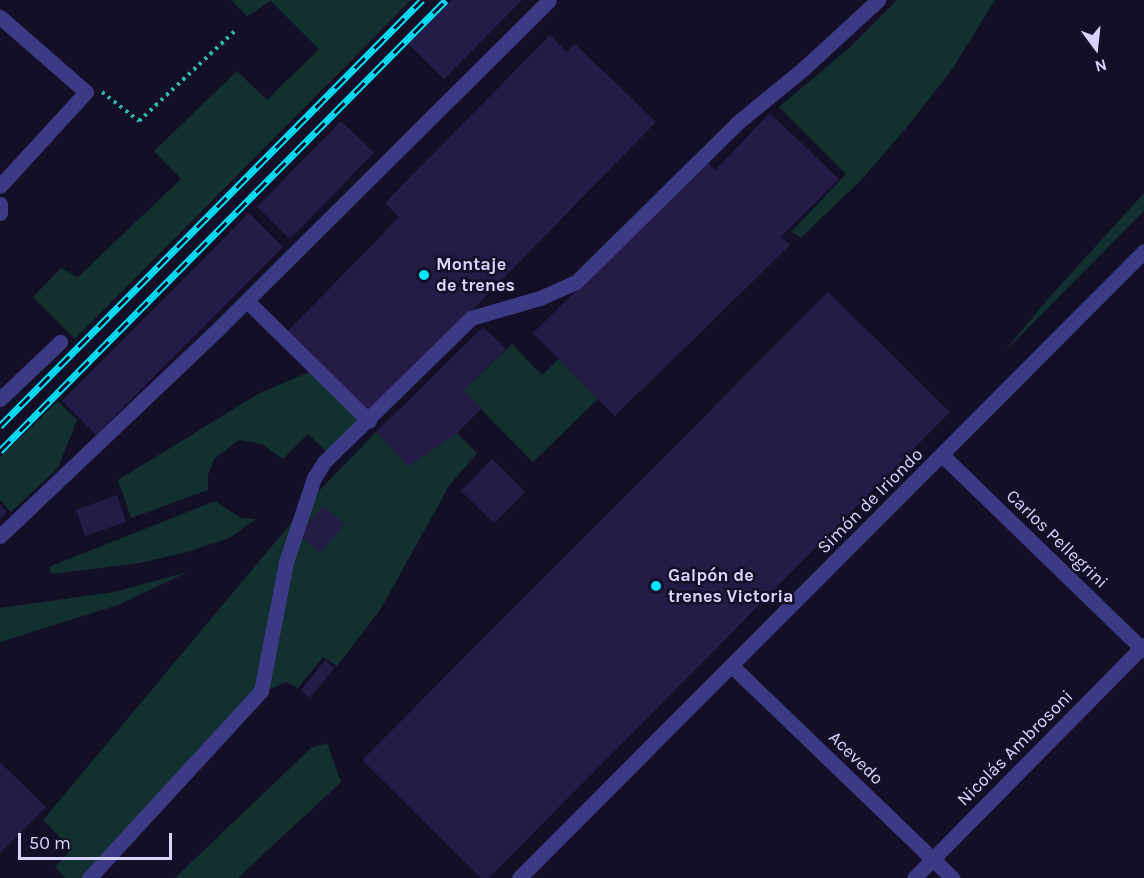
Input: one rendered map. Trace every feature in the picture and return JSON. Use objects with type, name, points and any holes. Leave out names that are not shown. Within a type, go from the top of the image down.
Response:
[{"type":"street","points":[[0,536],[246,301],[549,0]]},
{"type":"street","points":[[89,878],[257,697],[286,562],[314,478],[324,462],[369,421],[471,318],[540,298],[576,282],[737,123],[804,69],[878,0]]},
{"type":"street","points":[[0,17],[86,92],[0,186]]},
{"type":"street","points":[[0,204],[0,213]]},
{"type":"street","name":"Simón de Iriondo","points":[[519,878],[1144,251]]},
{"type":"street","points":[[246,301],[369,421]]},
{"type":"street","points":[[0,399],[60,342]]},
{"type":"street","name":"Carlos Pellegrini","points":[[942,456],[1143,648]]},
{"type":"street","name":"Nicolás Ambrosoni","points":[[914,878],[1143,648]]},
{"type":"street","name":"Acevedo","points":[[732,666],[952,878]]},
{"type":"path","points":[[86,92],[104,92],[139,121],[237,29]]},
{"type":"green space","points":[[231,0],[411,0],[75,339],[33,297],[61,268],[78,277],[181,179],[154,151],[237,71],[267,100],[319,49],[271,1],[247,16]]},
{"type":"green space","points":[[897,0],[995,0],[951,71],[907,127],[864,177],[801,238],[791,232],[846,174],[779,107],[848,49]]},
{"type":"green space","points":[[1144,193],[1144,211],[1004,352],[1047,300]]},
{"type":"green space","points":[[512,344],[542,375],[559,359],[598,399],[533,462],[463,391]]},
{"type":"green space","points":[[321,367],[375,422],[336,461],[308,434],[283,459],[262,444],[239,440],[214,459],[208,475],[208,490],[131,518],[118,480],[258,394]]},
{"type":"green space","points":[[58,401],[77,420],[58,468],[11,512],[0,500],[0,457]]},
{"type":"green space","points":[[376,432],[409,465],[457,433],[477,453],[449,486],[380,610],[337,666],[323,657],[298,688],[286,682],[268,690],[89,878],[65,878],[55,867],[72,849],[43,820],[312,498]]},
{"type":"green space","points":[[215,501],[241,518],[256,519],[229,538],[187,552],[140,563],[51,574],[49,567]]},
{"type":"green space","points":[[188,572],[118,605],[0,642],[0,608],[114,592]]},
{"type":"green space","points":[[327,743],[341,782],[238,878],[175,878],[311,748]]},
{"type":"building","points":[[452,0],[522,0],[444,79],[408,44]]},
{"type":"building","name":"Montaje de trenes","points":[[550,35],[567,52],[575,44],[656,122],[370,415],[286,333],[399,217],[385,203]]},
{"type":"building","points":[[770,113],[839,179],[781,237],[790,245],[615,416],[533,333],[707,162],[715,170]]},
{"type":"building","points":[[341,121],[374,153],[290,239],[257,207]]},
{"type":"building","points":[[249,213],[283,247],[96,435],[62,401]]},
{"type":"building","name":"Galpón de trenes Victoria","points":[[828,292],[950,412],[489,878],[481,878],[362,760]]},
{"type":"building","points":[[483,327],[506,349],[463,391],[482,408],[457,433],[409,466],[376,432]]},
{"type":"building","points":[[492,459],[525,492],[494,523],[461,491]]},
{"type":"building","points":[[117,495],[126,522],[85,536],[76,510]]},
{"type":"building","points":[[0,504],[7,512],[0,519]]},
{"type":"building","points":[[323,506],[345,524],[320,553],[299,535]]},
{"type":"building","points":[[325,660],[334,668],[310,698],[301,690]]},
{"type":"building","points":[[0,762],[46,807],[0,853]]},
{"type":"railway","points":[[0,426],[422,0]]},
{"type":"railway","points":[[0,451],[446,0]]},
{"type":"place","name":"Montaje de trenes","points":[[424,275]]},
{"type":"place","name":"Galpón de trenes Victoria","points":[[656,586]]}]
